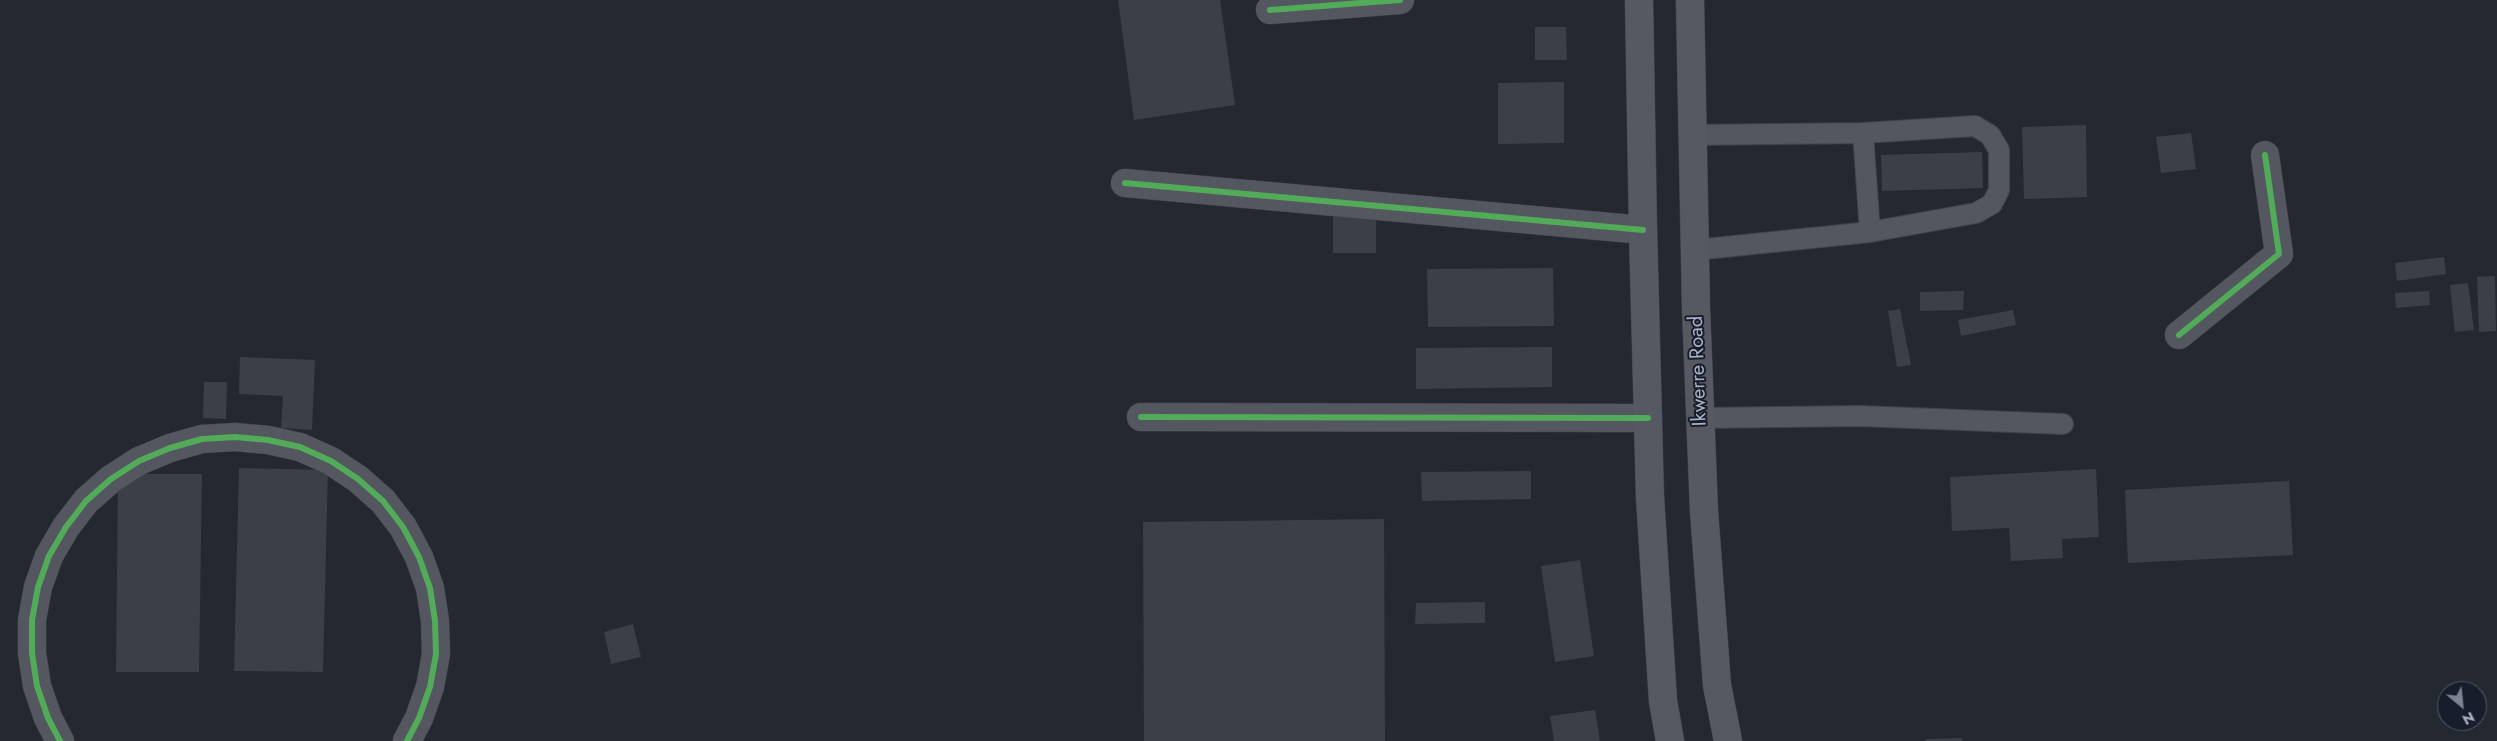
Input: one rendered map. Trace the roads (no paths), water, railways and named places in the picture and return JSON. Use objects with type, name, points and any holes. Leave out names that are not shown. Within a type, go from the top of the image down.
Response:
[{"type":"main road","points":[[1639,0],[1642,230],[1650,497],[1663,701],[1670,741]]},
{"type":"main road","name":"Ikwerre Road","points":[[1690,0],[1695,250],[1704,511],[1717,685],[1728,741]]},
{"type":"street","points":[[1270,10],[1400,0]]},
{"type":"street","points":[[2179,335],[2279,254],[2266,155]]},
{"type":"street","points":[[1126,182],[1642,230]]},
{"type":"street","points":[[1141,417],[1648,418]]},
{"type":"street","points":[[60,741],[48,718],[37,686],[32,653],[32,620],[38,587],[50,556],[66,527],[86,501],[111,479],[139,461],[170,448],[202,440],[235,437],[268,440],[300,448],[331,461],[358,479],[383,501],[403,527],[419,557],[430,588],[435,621],[436,654],[430,687],[419,718],[407,741]]},
{"type":"lane","points":[[1692,134],[1863,132],[1975,126],[1990,135],[1999,150],[2000,190],[1992,204],[1976,213],[1870,232],[1695,250]]},
{"type":"lane","points":[[1863,132],[1870,232]]},
{"type":"lane","points":[[1701,418],[1860,416],[2063,424]]}]
